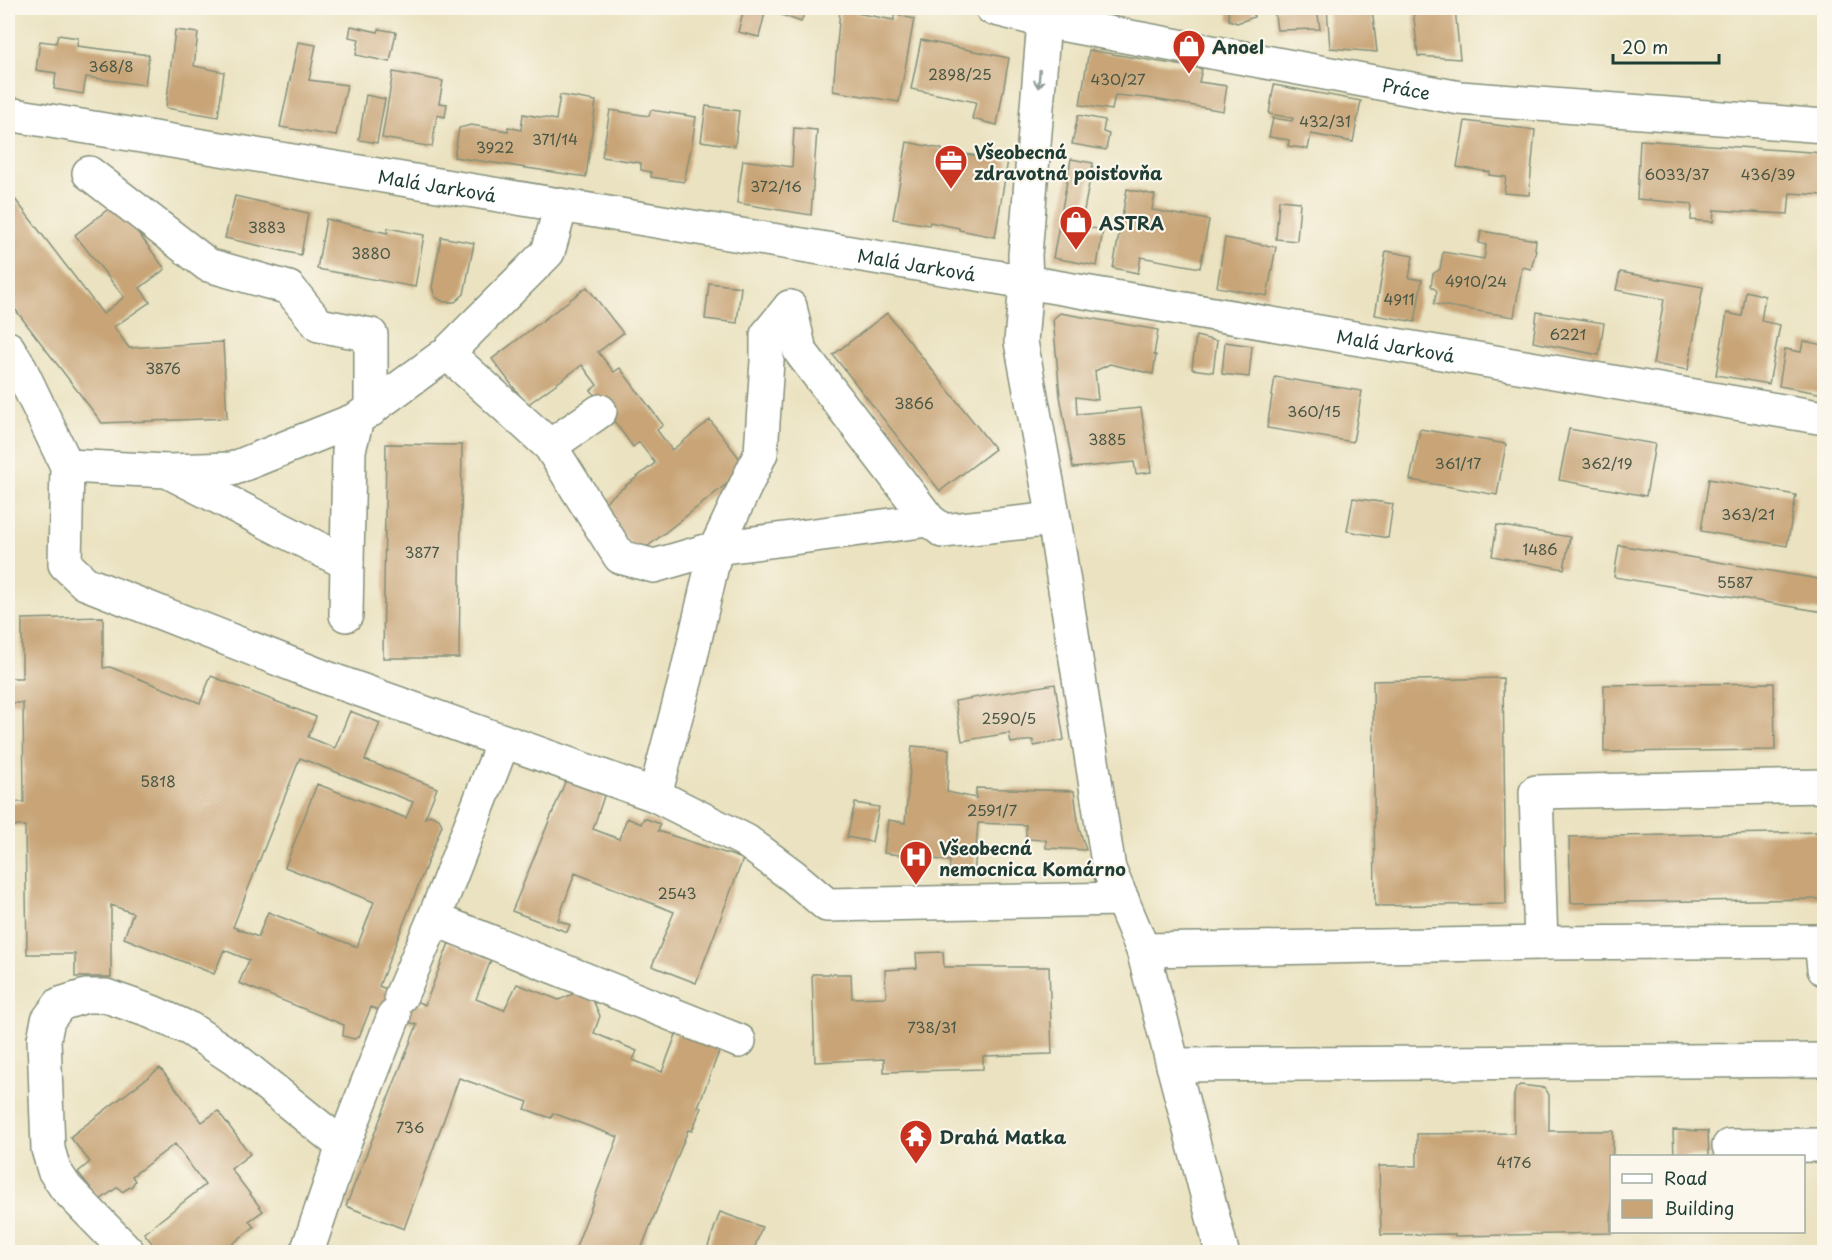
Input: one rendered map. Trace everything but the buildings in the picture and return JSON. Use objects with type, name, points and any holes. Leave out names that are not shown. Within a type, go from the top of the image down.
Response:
[{"type":"street","name":"Práce","points":[[992,8],[1044,21],[1460,98],[1824,126]]},
{"type":"street","points":[[1044,21],[1024,255],[1026,282],[1020,342],[1054,519],[1109,869],[1143,950],[1222,1252]]},
{"type":"street","name":"Malá Jarková","points":[[8,114],[1026,282],[1824,418]]},
{"type":"street","points":[[89,173],[208,266],[289,288],[319,325],[371,335],[364,414],[349,450],[346,615]]},
{"type":"street","points":[[67,466],[167,471],[232,469],[364,414],[447,354],[548,252],[561,206]]},
{"type":"street","points":[[655,795],[686,678],[716,548],[761,453],[767,335],[790,307],[800,351],[929,520],[943,531],[1054,519]]},
{"type":"street","points":[[447,354],[550,446],[620,557],[654,566],[716,548],[929,520]]},
{"type":"street","points":[[11,360],[67,466],[65,564],[85,583],[324,677],[655,795],[746,841],[827,905],[1122,899]]},
{"type":"street","points":[[550,446],[600,411]]},
{"type":"street","points":[[167,471],[347,563]]},
{"type":"street","points":[[307,1252],[397,1006],[434,919],[503,742]]},
{"type":"street","points":[[1541,943],[1536,792],[1824,786]]},
{"type":"street","points":[[434,919],[739,1041]]},
{"type":"street","points":[[1143,950],[1541,943],[1823,950]]},
{"type":"street","points":[[128,1252],[66,1188],[54,1170],[48,1149],[44,1039],[48,1020],[60,1004],[86,996],[106,996],[152,1012],[190,1029],[235,1059],[344,1146]]},
{"type":"street","points":[[1173,1065],[1824,1060]]},
{"type":"street","points":[[1729,1146],[1824,1145]]},
{"type":"place","name":"Anoel","points":[[1189,75]]},
{"type":"place","name":"Všeobecná zdravotná poisťovňa","points":[[951,190]]},
{"type":"place","name":"ASTRA","points":[[1076,251]]},
{"type":"place","name":"Všeobecná nemocnica Komárno","points":[[916,886]]},
{"type":"place","name":"Drahá Matka","points":[[916,1165]]}]
